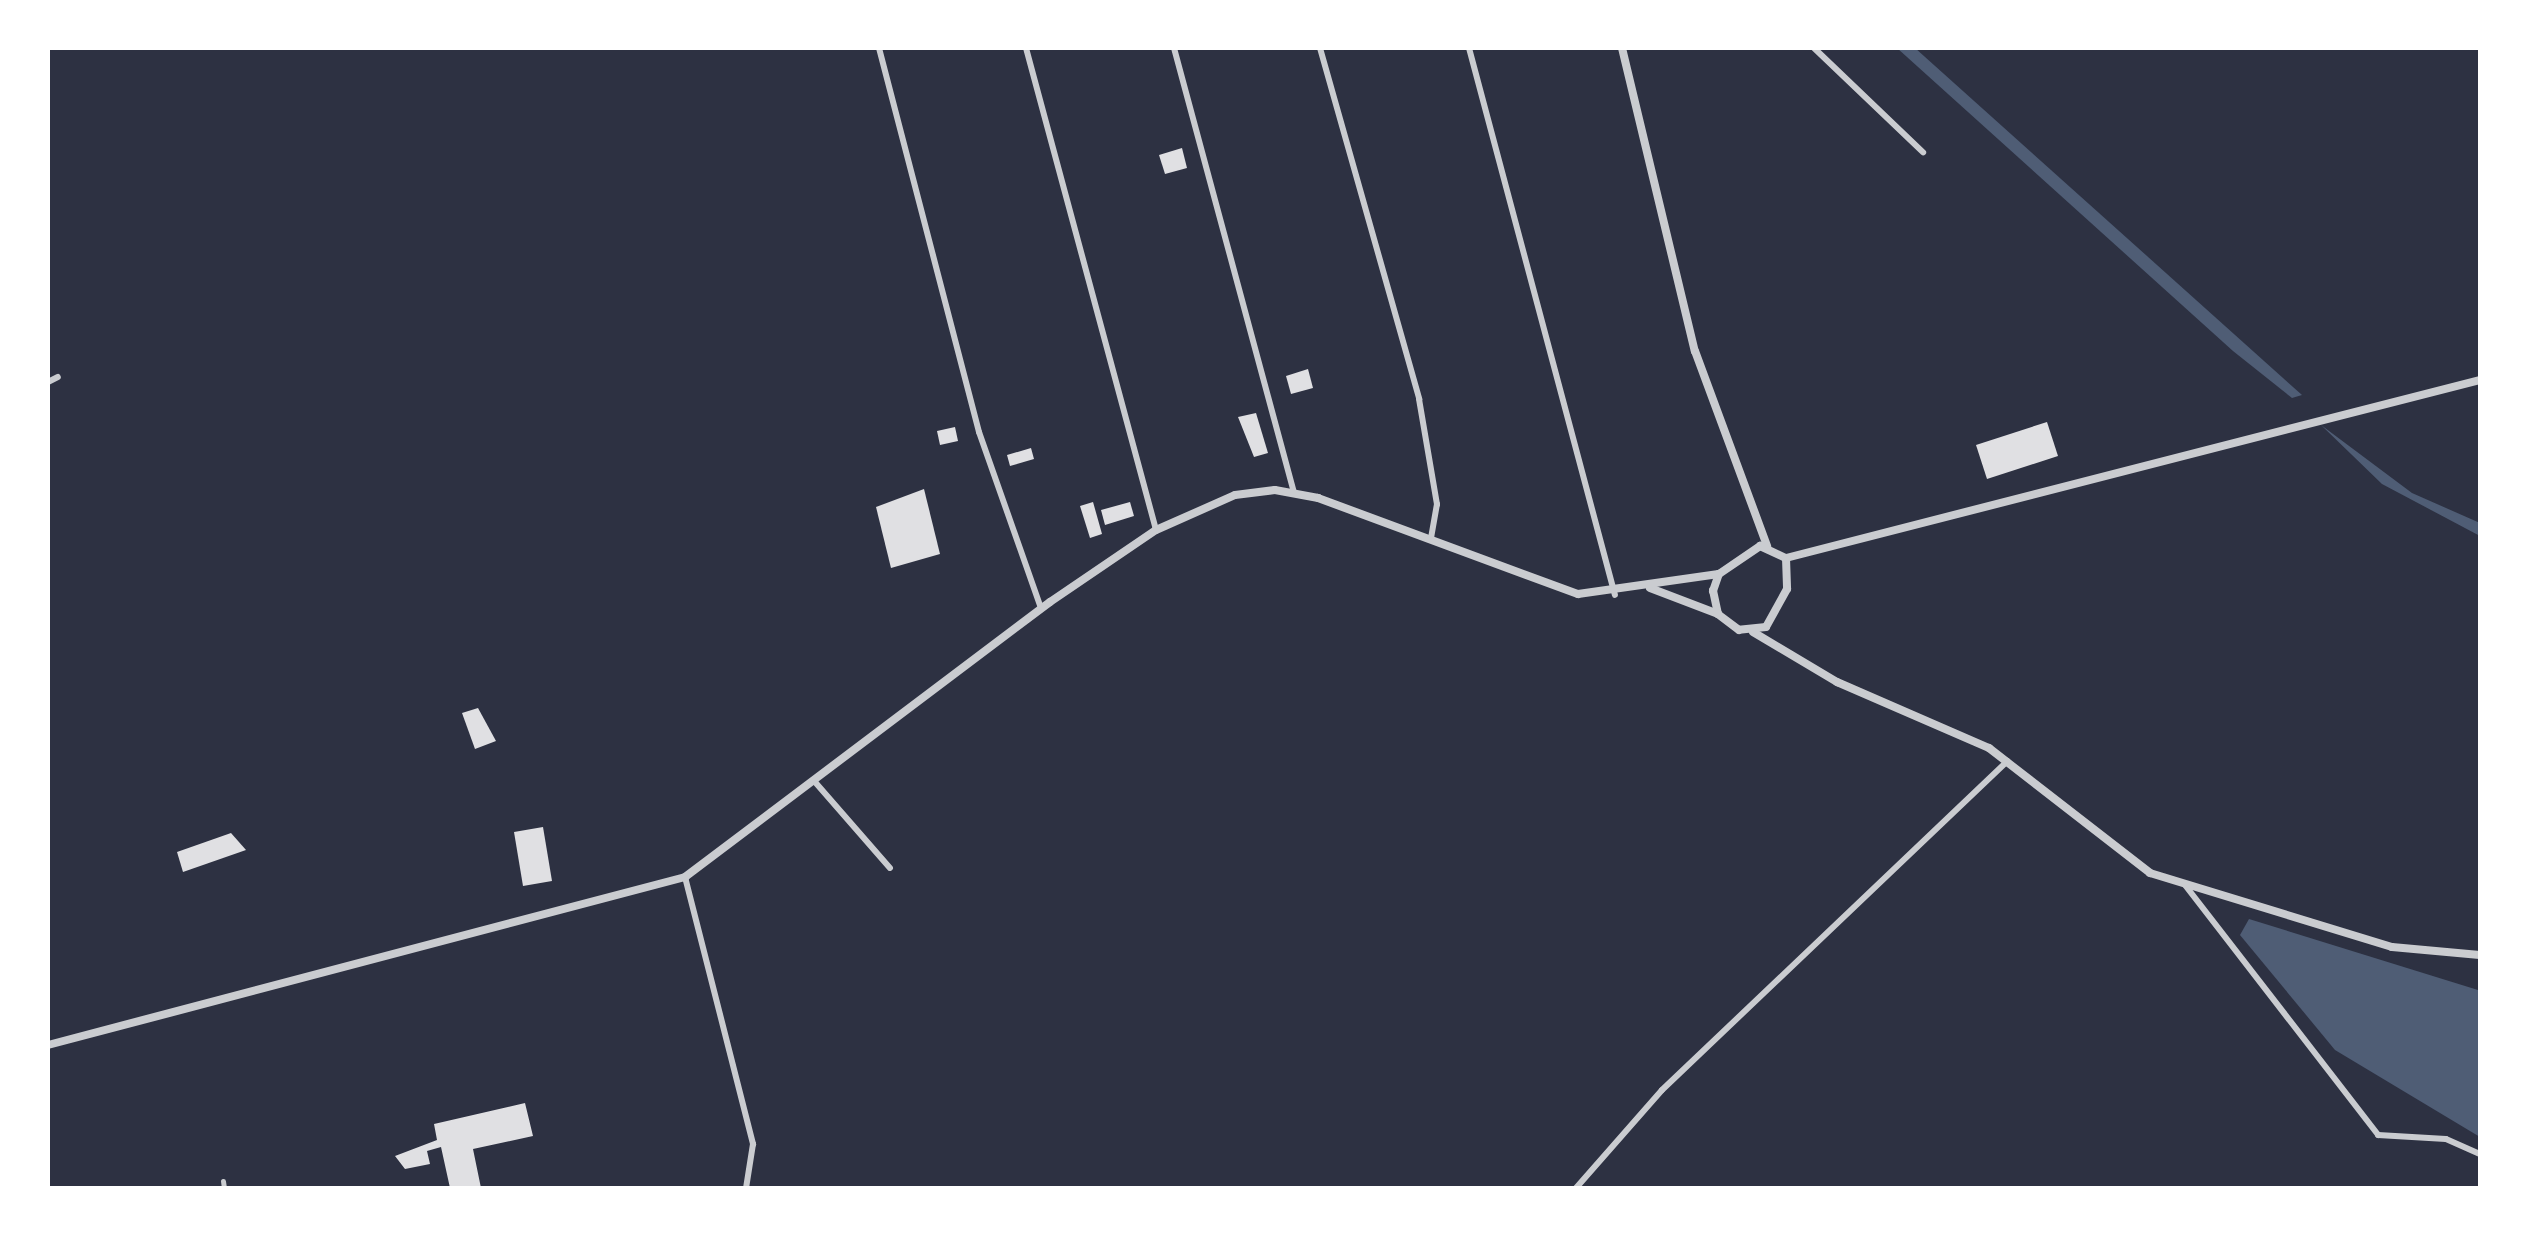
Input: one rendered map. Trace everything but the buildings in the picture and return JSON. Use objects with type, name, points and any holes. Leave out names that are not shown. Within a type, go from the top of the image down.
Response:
[{"type":"street","points":[[879,48],[978,432],[1041,608]]},
{"type":"street","points":[[1026,48],[1156,530]]},
{"type":"street","points":[[1174,48],[1294,492]]},
{"type":"street","points":[[1320,48],[1422,415],[1437,504],[1431,538]]},
{"type":"street","points":[[1469,48],[1615,595]]},
{"type":"street","points":[[1622,48],[1695,351],[1756,528],[1767,546],[1786,558],[2480,380]]},
{"type":"street","points":[[1814,48],[1924,152]]},
{"type":"street","points":[[48,382],[58,377]]},
{"type":"street","points":[[48,1045],[684,877],[1041,608],[1156,530],[1236,495],[1294,492],[1431,538],[1553,588],[1615,595],[1719,574],[1748,549],[1756,528]]},
{"type":"street","points":[[1748,549],[1767,546]]},
{"type":"street","points":[[1776,646],[1774,620],[1786,558]]},
{"type":"street","points":[[1718,614],[1719,574]]},
{"type":"street","points":[[1650,588],[1718,614],[2009,761],[2122,858],[2184,884],[2392,947],[2480,955]]},
{"type":"street","points":[[1753,632],[1774,620]]},
{"type":"street","points":[[1576,1188],[1662,1090],[2009,761]]},
{"type":"street","points":[[815,782],[890,868]]},
{"type":"street","points":[[684,877],[754,1144],[746,1188]]},
{"type":"street","points":[[2184,884],[2378,1135],[2446,1140],[2480,1154]]},
{"type":"water","points":[[1897,48],[1915,48],[2302,395],[2292,398],[2233,351]]},
{"type":"water","points":[[2321,425],[2412,493],[2480,523],[2480,536],[2382,484]]},
{"type":"water","points":[[2249,919],[2478,990],[2480,1137],[2335,1050],[2240,935]]}]
